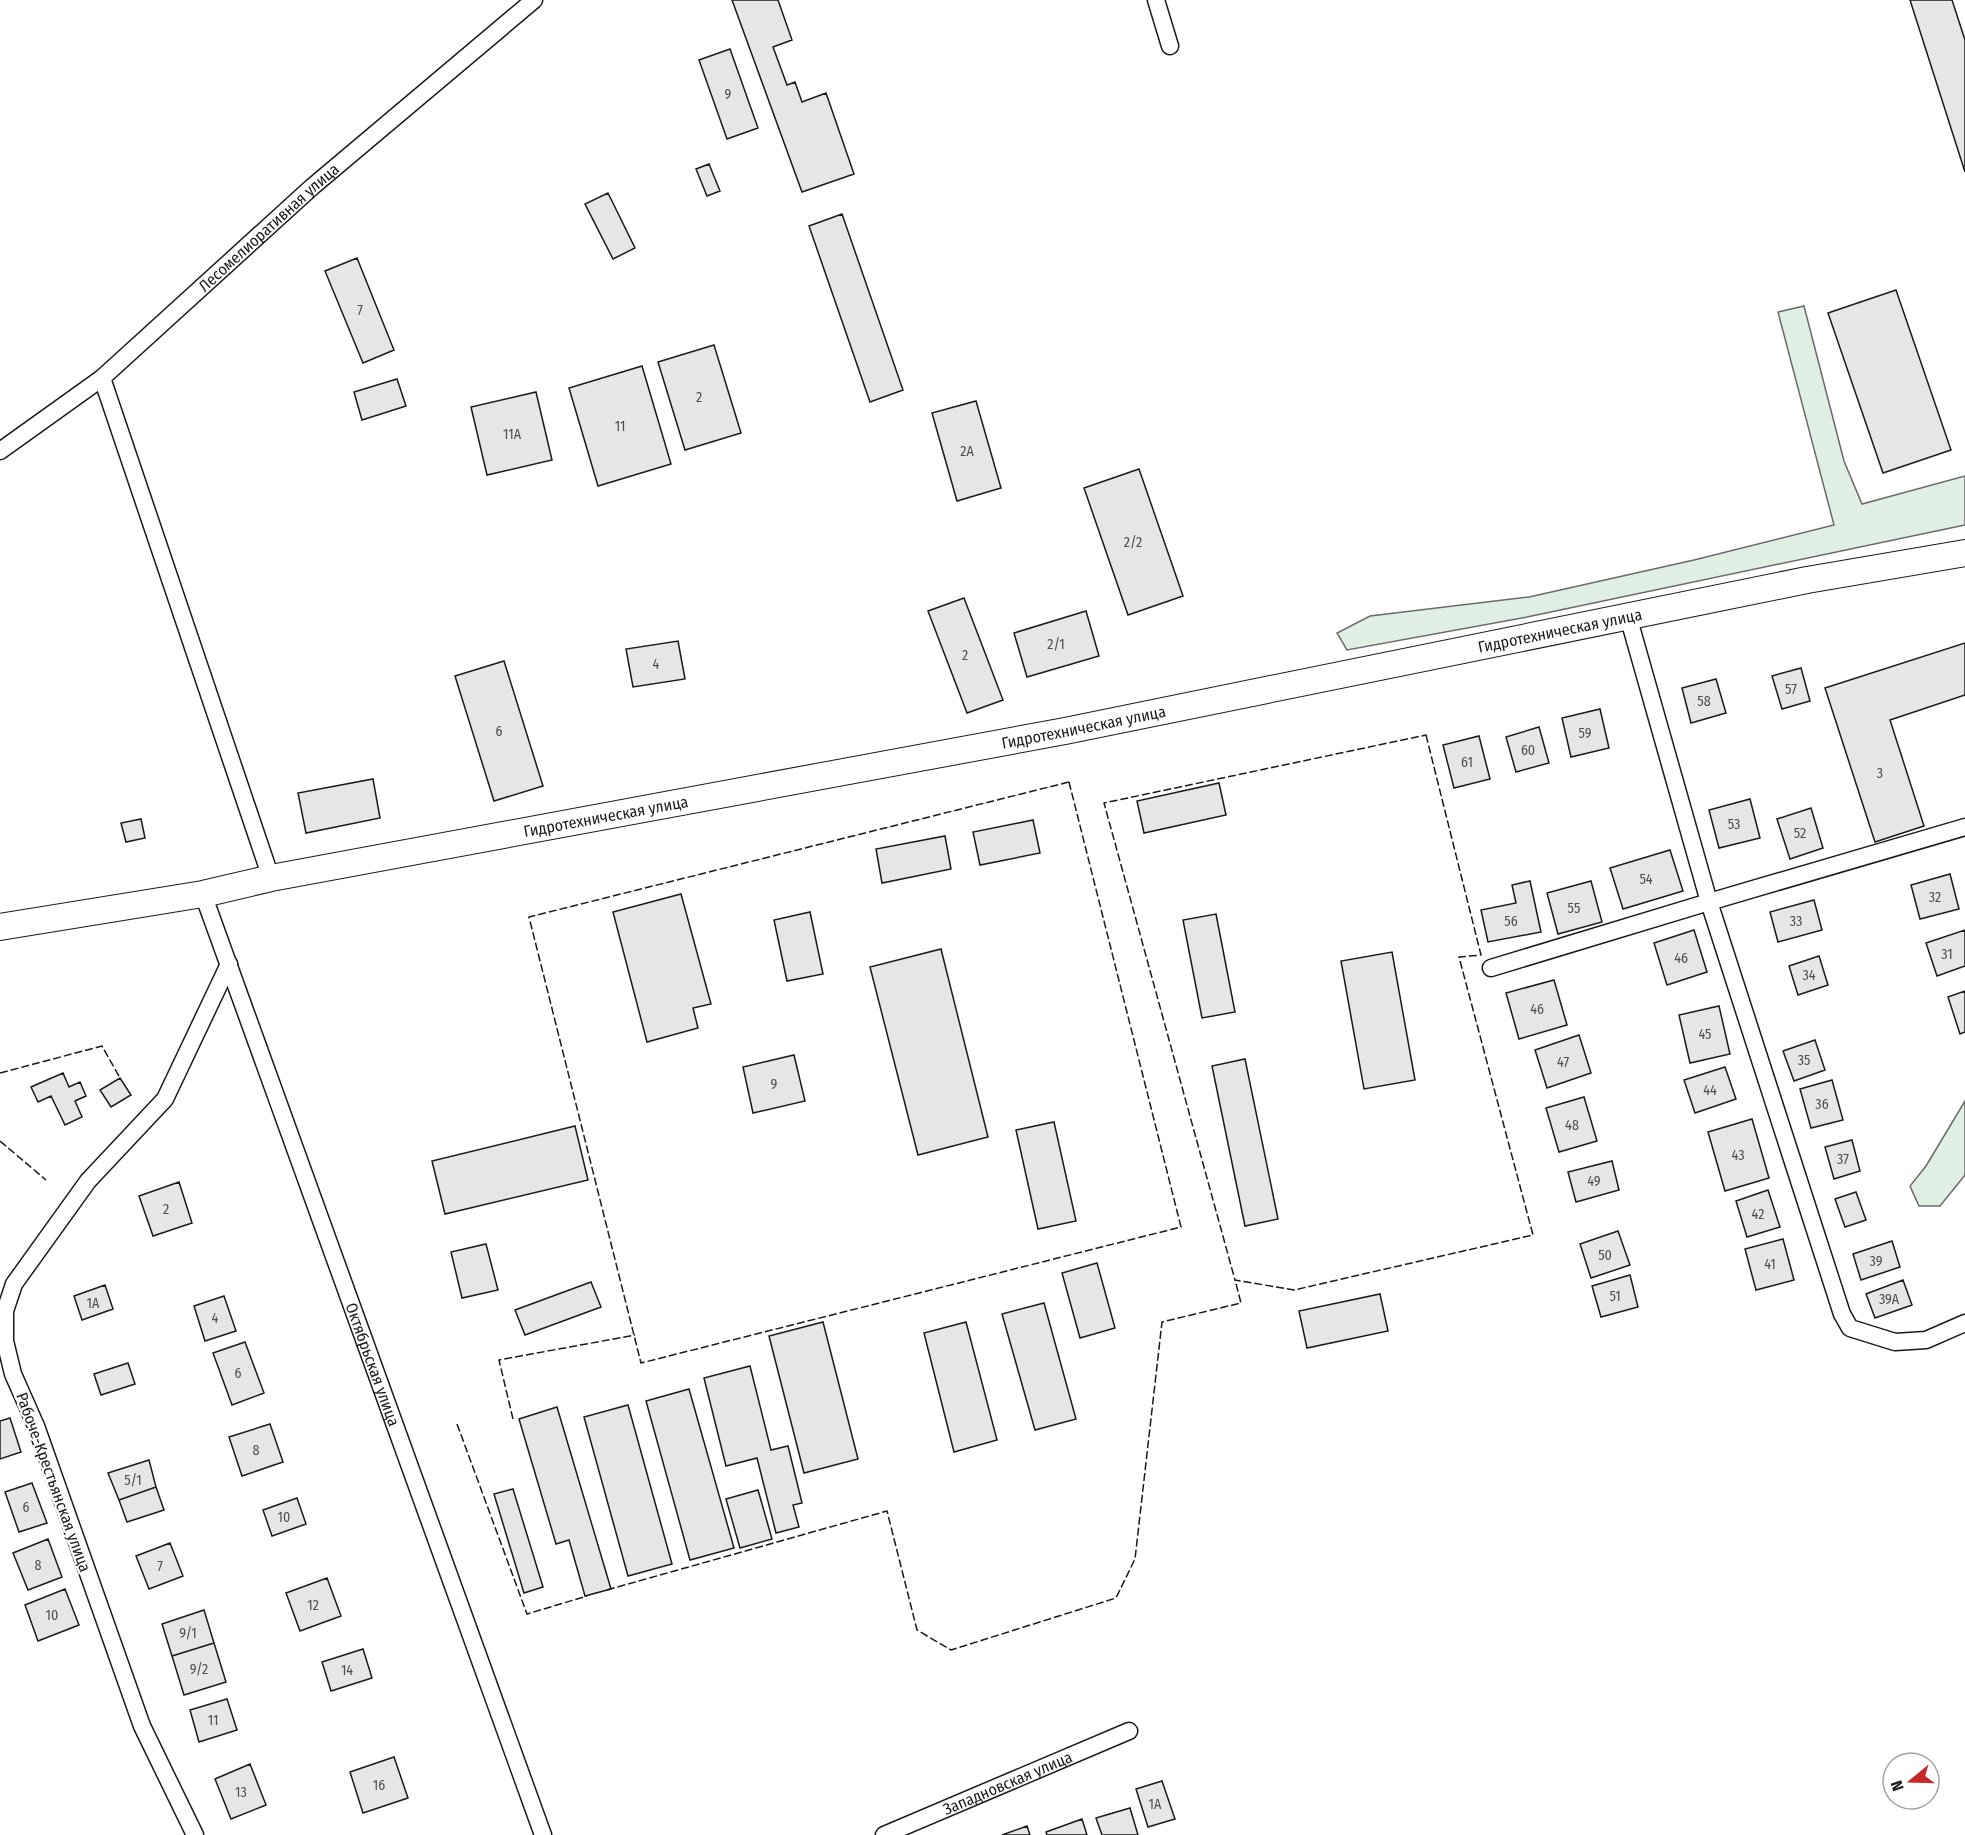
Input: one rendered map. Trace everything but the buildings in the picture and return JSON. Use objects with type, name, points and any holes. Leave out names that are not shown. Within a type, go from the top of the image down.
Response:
[{"type":"main road","name":"Гидротехническая улица","points":[[0,927],[203,894],[271,878],[1065,731],[1807,580],[1965,554]]},
{"type":"street","name":"Лесомелиоративная улица","points":[[0,451],[102,378],[312,187],[534,0]]},
{"type":"street","points":[[1156,0],[1170,46]]},
{"type":"street","points":[[102,378],[271,878]]},
{"type":"street","points":[[1628,616],[1709,902],[1842,1314],[1850,1328],[1895,1342],[1926,1340],[1965,1323]]},
{"type":"street","points":[[1491,968],[1709,902],[1964,829]]},
{"type":"street","name":"Октябрьская улица","points":[[203,894],[543,1835]]},
{"type":"street","name":"Рабоче-Крестьянская улица","points":[[195,1835],[142,1726],[36,1426],[13,1374],[6,1341],[5,1311],[14,1284],[88,1181],[165,1098],[229,964]]},
{"type":"street","name":"Западновская улица","points":[[884,1835],[1129,1731]]},
{"type":"green space","points":[[1804,306],[1844,461],[1862,504],[1965,476],[1965,525],[1527,617],[1347,650],[1337,633],[1370,616],[1529,597],[1694,560],[1834,525],[1778,312]]},
{"type":"green space","points":[[1965,1101],[1965,1175],[1940,1206],[1919,1206],[1910,1186],[1926,1166]]},
{"type":"fence","points":[[1426,735],[1481,955],[1459,957],[1533,1235],[1294,1290],[1235,1280],[1104,803],[1426,735]]},
{"type":"fence","points":[[1069,782],[1181,1227],[641,1363],[529,917],[1069,782]]},
{"type":"fence","points":[[0,1073],[102,1046],[120,1078]]},
{"type":"fence","points":[[0,1141],[46,1180]]},
{"type":"fence","points":[[607,1590],[887,1511],[917,1630],[951,1650],[1116,1598],[1135,1559],[1162,1322],[1241,1303],[1235,1280]]},
{"type":"fence","points":[[513,1419],[499,1360],[635,1335]]},
{"type":"fence","points":[[457,1424],[527,1614],[587,1596]]}]
